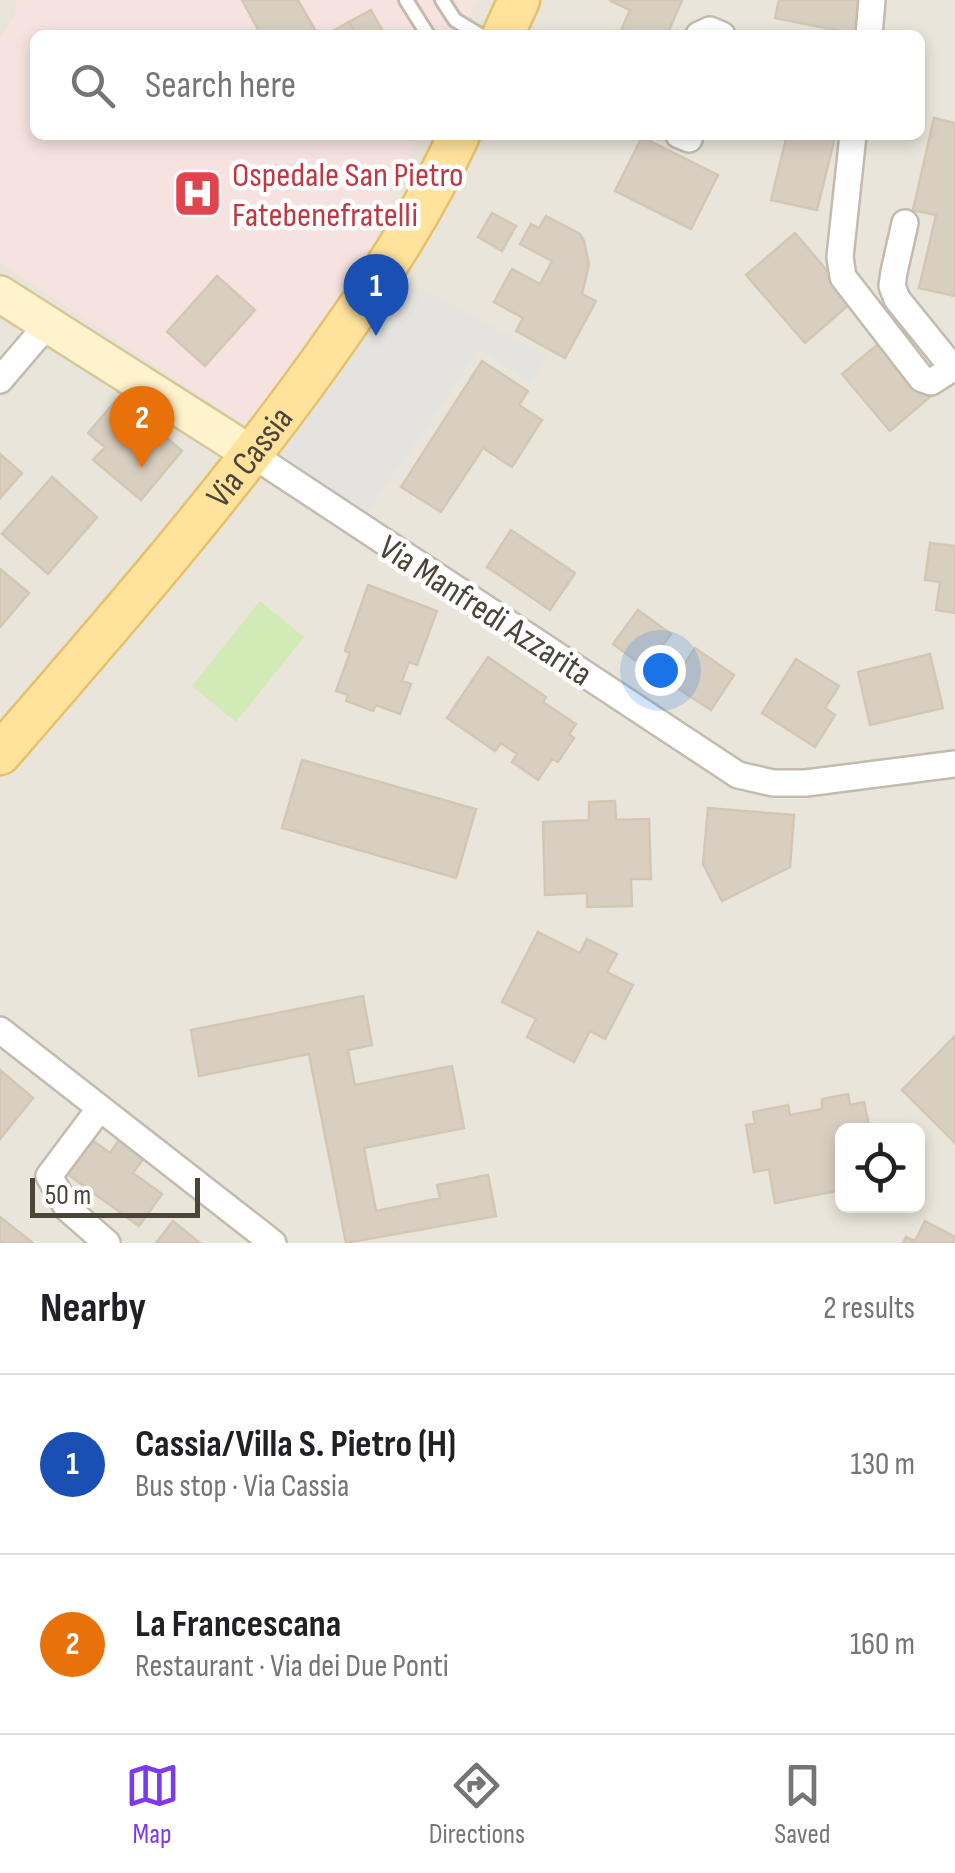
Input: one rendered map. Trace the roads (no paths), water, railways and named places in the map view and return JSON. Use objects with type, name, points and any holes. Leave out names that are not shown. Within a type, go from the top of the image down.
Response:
[{"type":"main road","points":[[505,30],[518,0]]},
{"type":"main road","name":"Via Cassia","points":[[0,754],[253,456],[386,270],[434,188],[457,140]]},
{"type":"street","points":[[869,30],[872,0]]},
{"type":"street","points":[[852,140],[840,257],[842,277],[922,379],[931,382],[954,368],[898,299],[892,286],[905,222]]},
{"type":"street","points":[[0,294],[253,456]]},
{"type":"street","points":[[0,380],[47,325]]},
{"type":"street","name":"Via Manfredi Azzarita","points":[[253,456],[738,775],[773,784],[806,784],[955,764]]},
{"type":"street","points":[[0,1030],[273,1243]]},
{"type":"street","points":[[100,1108],[49,1176],[68,1209],[107,1243]]},
{"type":"lane","points":[[442,0],[456,20],[472,30]]},
{"type":"lane","points":[[409,1],[425,30]]},
{"type":"place","name":"Ospedale San Pietro Fatebenefratelli","points":[[197,194]]},
{"type":"place","name":"Cassia/Villa S. Pietro (H)","points":[[376,336]]},
{"type":"place","name":"La Francescana","points":[[142,468]]}]
